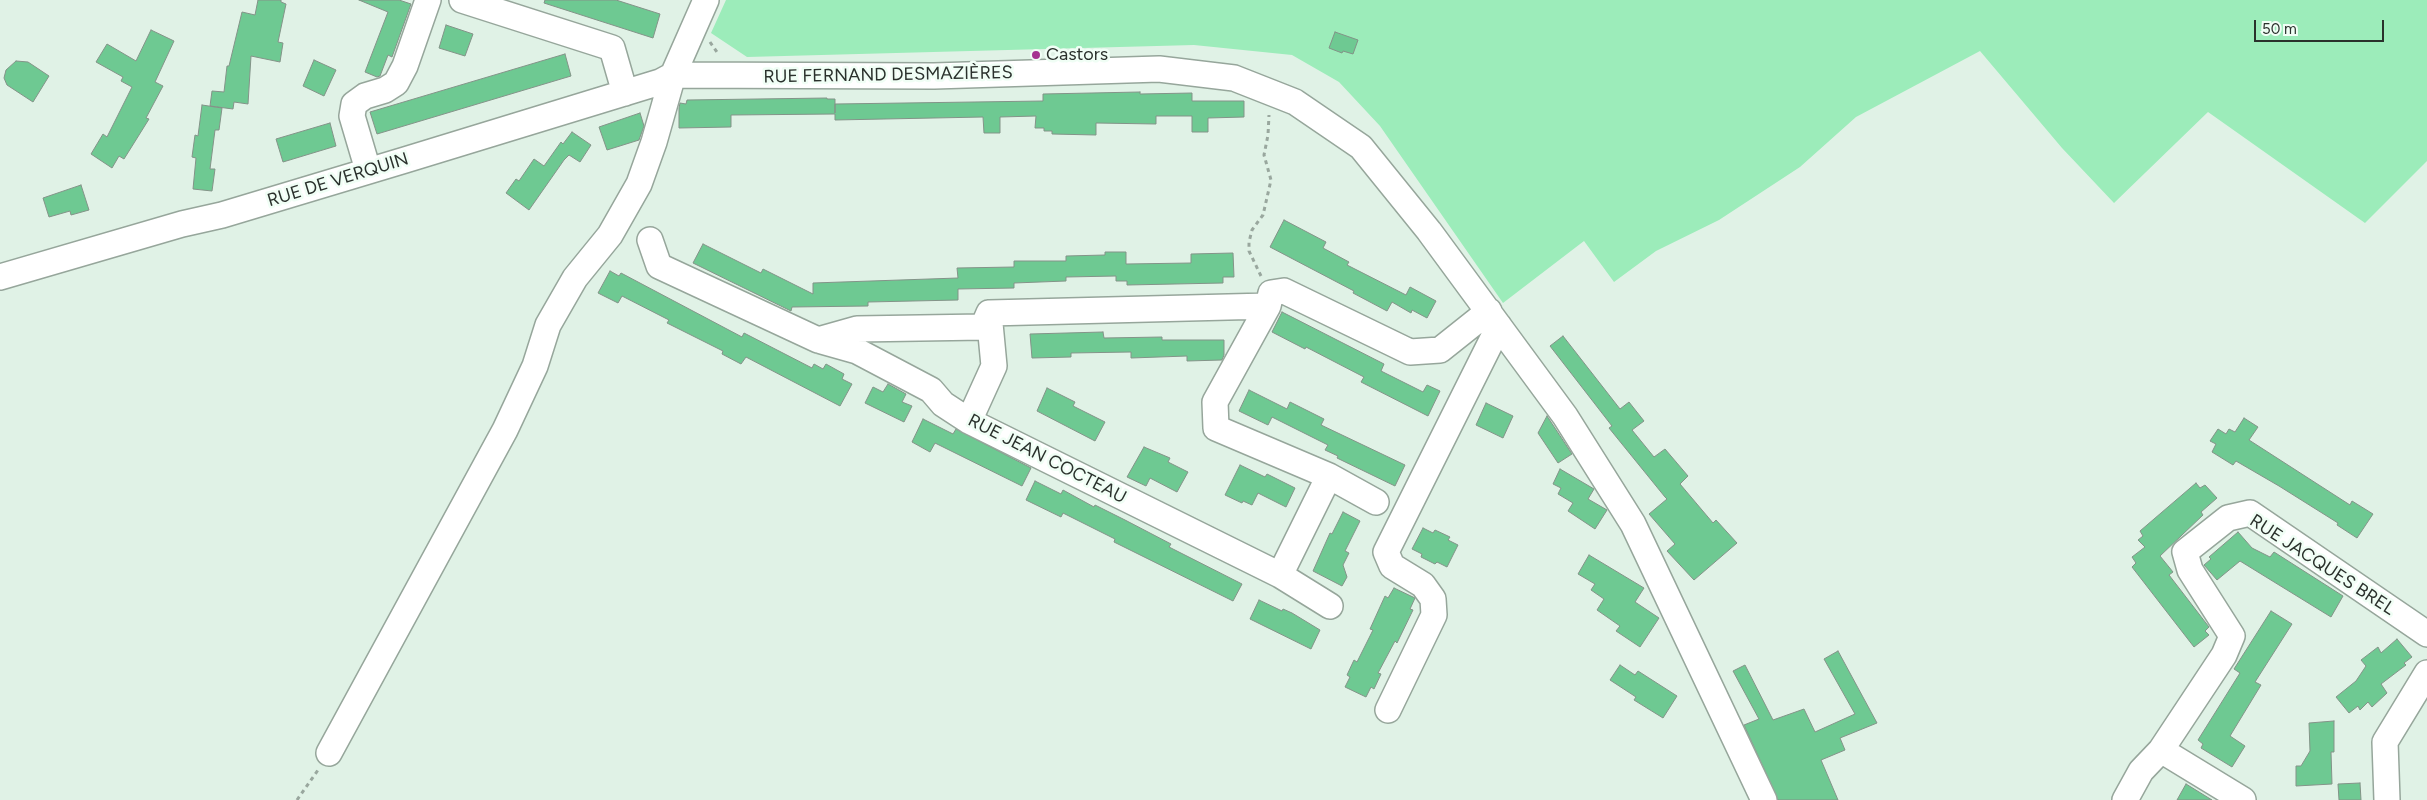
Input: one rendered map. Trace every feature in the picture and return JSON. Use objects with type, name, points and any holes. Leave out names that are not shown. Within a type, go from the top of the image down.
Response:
[{"type":"street","points":[[368,170],[352,116],[354,104],[365,96],[385,90],[396,83],[405,66],[428,0]]},
{"type":"street","points":[[462,0],[612,48],[625,93]]},
{"type":"street","points":[[329,754],[505,430],[535,366],[548,325],[575,278],[610,236],[639,184],[654,142],[673,75],[706,0]]},
{"type":"street","name":"RUE FERNAND DESMAZIÈRES","points":[[673,75],[934,76],[1159,69],[1234,78],[1295,102],[1361,147],[1429,231],[1519,356],[1565,416],[1633,524],[1764,800]]},
{"type":"street","name":"RUE DE VERQUIN","points":[[0,277],[182,224],[222,215],[625,93],[660,82],[673,75]]},
{"type":"street","name":"RUE JEAN COCTEAU","points":[[650,240],[658,266],[818,340],[857,351],[931,390],[943,404],[969,421],[1280,575],[1330,606]]},
{"type":"street","points":[[989,313],[1276,298],[1410,352],[1440,350],[1494,319]]},
{"type":"street","points":[[1276,298],[1215,402],[1216,428],[1329,476],[1376,502]]},
{"type":"street","points":[[818,340],[857,329],[983,327],[989,313]]},
{"type":"street","points":[[969,421],[994,366],[989,313]]},
{"type":"street","points":[[1388,710],[1434,615],[1433,599],[1423,585],[1392,566],[1386,552],[1494,319]]},
{"type":"street","points":[[1280,575],[1329,476]]},
{"type":"street","name":"RUE JACQUES BREL","points":[[2161,750],[2224,656],[2232,636],[2190,570],[2185,552],[2228,518],[2250,513],[2427,634]]},
{"type":"street","points":[[2387,800],[2385,742],[2427,673]]},
{"type":"street","points":[[2125,800],[2141,771],[2161,750],[2243,800]]},
{"type":"path","points":[[1270,92],[1268,136],[1264,155],[1271,180],[1263,215],[1252,230],[1250,251],[1262,280],[1276,298]]},
{"type":"path","points":[[297,800],[329,754]]},
{"type":"green space","points":[[726,0],[2427,0],[2427,161],[2365,223],[2208,112],[2114,203],[2062,148],[1980,51],[1856,117],[1800,167],[1719,220],[1656,251],[1614,282],[1584,241],[1503,303],[1380,126],[1339,82],[1292,55],[1194,45],[747,57],[711,33]]},
{"type":"building","points":[[258,0],[281,0],[281,2],[286,4],[278,42],[283,43],[280,62],[251,56],[248,104],[234,102],[233,109],[210,106],[212,91],[224,92],[227,66],[229,66],[242,12],[255,15]]},
{"type":"building","points":[[359,0],[399,0],[411,4],[392,57],[388,55],[380,76],[377,77],[365,72],[388,12]]},
{"type":"building","points":[[545,0],[616,0],[660,14],[653,38],[544,3]]},
{"type":"building","points":[[446,25],[473,34],[465,56],[439,48]]},
{"type":"building","points":[[151,30],[174,41],[155,82],[163,86],[146,118],[149,119],[124,159],[119,156],[112,168],[91,154],[103,134],[107,137],[132,87],[121,81],[123,77],[96,62],[107,44],[136,61]]},
{"type":"building","points":[[1335,32],[1358,40],[1353,54],[1343,51],[1342,53],[1329,48]]},
{"type":"building","points":[[565,54],[571,76],[377,134],[370,112]]},
{"type":"building","points":[[314,60],[336,70],[324,96],[303,86]]},
{"type":"building","points":[[16,61],[28,62],[49,76],[33,102],[7,85],[4,78],[6,70]]},
{"type":"building","points":[[1192,93],[1192,101],[1244,101],[1244,117],[1208,118],[1208,132],[1192,132],[1192,116],[1156,116],[1156,124],[1096,123],[1096,135],[1052,134],[1052,131],[1044,131],[1044,128],[1035,128],[1036,116],[1000,117],[1000,133],[984,133],[983,117],[835,120],[835,114],[731,115],[731,127],[679,128],[680,103],[686,104],[687,100],[827,98],[835,99],[835,104],[1043,101],[1043,94]]},
{"type":"building","points":[[202,105],[222,108],[219,130],[215,130],[210,169],[215,169],[212,191],[193,189],[196,158],[192,157],[195,135],[198,136]]},
{"type":"building","points":[[640,113],[644,126],[639,140],[607,150],[599,127]]},
{"type":"building","points":[[330,123],[336,146],[283,162],[276,139]]},
{"type":"building","points":[[572,132],[591,145],[580,162],[569,155],[564,160],[529,210],[506,193],[516,179],[519,181],[534,159],[544,166],[561,142],[563,144]]},
{"type":"building","points":[[81,185],[89,210],[71,215],[70,211],[49,217],[43,198]]},
{"type":"building","points":[[1284,220],[1326,242],[1323,248],[1349,262],[1347,265],[1406,295],[1410,287],[1436,301],[1427,318],[1412,310],[1411,313],[1392,302],[1387,311],[1353,293],[1354,291],[1270,247]]},
{"type":"building","points":[[703,244],[761,273],[763,269],[813,294],[813,283],[958,278],[957,268],[1014,267],[1014,261],[1066,261],[1066,256],[1105,255],[1105,252],[1126,252],[1126,264],[1191,263],[1191,254],[1233,253],[1234,277],[1223,277],[1223,283],[1127,285],[1127,281],[1116,281],[1116,276],[1066,277],[1066,281],[1014,283],[1014,288],[958,289],[958,300],[868,302],[868,306],[792,307],[791,311],[693,263]]},
{"type":"building","points":[[610,271],[619,276],[621,273],[742,337],[744,333],[812,368],[814,364],[823,369],[826,364],[844,374],[842,379],[852,384],[840,406],[746,357],[741,364],[722,354],[723,351],[667,323],[669,320],[622,296],[618,303],[598,293]]},
{"type":"building","points":[[1282,312],[1384,364],[1381,371],[1423,392],[1427,385],[1440,391],[1428,416],[1361,382],[1364,377],[1272,332]]},
{"type":"building","points":[[1103,332],[1104,338],[1162,337],[1162,340],[1224,340],[1224,355],[1222,360],[1187,361],[1187,356],[1131,358],[1131,352],[1071,353],[1071,357],[1032,358],[1030,334]]},
{"type":"building","points":[[1563,336],[1620,409],[1629,402],[1644,421],[1632,430],[1654,457],[1665,449],[1688,476],[1680,484],[1713,523],[1716,520],[1737,543],[1694,580],[1667,551],[1675,544],[1649,514],[1667,499],[1609,428],[1612,426],[1550,346]]},
{"type":"building","points":[[888,384],[906,394],[902,402],[912,406],[904,422],[865,403],[873,387],[883,392]]},
{"type":"building","points":[[1047,388],[1075,402],[1073,406],[1105,422],[1095,441],[1037,411]]},
{"type":"building","points":[[1249,390],[1287,409],[1290,402],[1324,419],[1321,425],[1405,465],[1395,486],[1337,458],[1338,456],[1325,450],[1328,445],[1272,417],[1268,425],[1239,411]]},
{"type":"building","points":[[1486,403],[1513,416],[1503,438],[1476,425]]},
{"type":"building","points":[[1547,416],[1572,454],[1558,463],[1538,433]]},
{"type":"building","points":[[2244,418],[2258,427],[2249,440],[2350,505],[2352,501],[2373,514],[2357,538],[2337,525],[2338,523],[2279,486],[2236,461],[2233,465],[2212,452],[2216,444],[2210,441],[2218,429],[2226,434],[2229,429],[2235,432]]},
{"type":"building","points":[[923,419],[953,434],[956,429],[1031,468],[1022,486],[935,443],[930,452],[912,442]]},
{"type":"building","points":[[1144,447],[1170,458],[1168,462],[1188,472],[1177,492],[1150,478],[1146,486],[1127,477]]},
{"type":"building","points":[[1240,465],[1265,477],[1267,474],[1295,488],[1286,507],[1258,493],[1252,505],[1243,501],[1242,503],[1225,495]]},
{"type":"building","points":[[1560,469],[1594,489],[1588,499],[1607,510],[1595,529],[1568,511],[1573,503],[1558,494],[1561,488],[1553,484]]},
{"type":"building","points":[[1035,481],[1061,494],[1063,490],[1094,507],[1095,505],[1171,544],[1169,547],[1242,584],[1233,601],[1114,542],[1115,539],[1063,513],[1061,517],[1026,500]]},
{"type":"building","points":[[2196,483],[2200,488],[2205,485],[2217,498],[2201,512],[2203,515],[2160,556],[2173,572],[2169,575],[2209,627],[2205,631],[2209,635],[2194,647],[2132,567],[2136,563],[2132,557],[2145,547],[2138,540],[2143,536],[2140,531]]},
{"type":"building","points":[[1343,512],[1360,521],[1345,551],[1349,553],[1343,565],[1347,577],[1342,586],[1313,571],[1330,533],[1332,534]]},
{"type":"building","points":[[1423,528],[1433,533],[1435,530],[1450,537],[1448,540],[1458,545],[1447,567],[1437,562],[1435,564],[1421,557],[1422,554],[1412,549]]},
{"type":"building","points":[[2238,532],[2252,548],[2270,557],[2274,552],[2343,596],[2331,617],[2240,561],[2217,580],[2204,565],[2211,559],[2209,557]]},
{"type":"building","points":[[1589,555],[1644,588],[1635,602],[1659,618],[1640,647],[1616,631],[1620,626],[1597,610],[1604,599],[1591,590],[1595,584],[1578,574]]},
{"type":"building","points":[[1394,588],[1415,598],[1410,609],[1413,610],[1397,643],[1395,641],[1378,673],[1381,674],[1374,689],[1371,687],[1366,697],[1345,687],[1350,677],[1347,675],[1354,660],[1357,662],[1373,630],[1370,629],[1385,596],[1388,598]]},
{"type":"building","points":[[1259,600],[1282,611],[1283,609],[1292,613],[1320,630],[1311,649],[1250,619]]},
{"type":"building","points":[[2271,611],[2292,624],[2255,682],[2261,685],[2230,736],[2245,746],[2232,767],[2201,748],[2203,744],[2198,740],[2240,673],[2234,669]]},
{"type":"building","points":[[2397,639],[2412,657],[2404,663],[2406,665],[2381,684],[2387,693],[2372,707],[2368,702],[2360,710],[2358,706],[2349,713],[2336,697],[2356,681],[2366,666],[2361,660],[2378,647],[2381,653]]},
{"type":"building","points":[[1838,651],[1877,723],[1840,738],[1845,750],[1821,760],[1838,800],[1778,800],[1744,725],[1759,719],[1733,671],[1745,665],[1773,720],[1804,709],[1815,732],[1855,714],[1824,659]]},
{"type":"building","points":[[1620,665],[1635,675],[1638,671],[1677,696],[1663,718],[1634,700],[1636,697],[1610,680]]},
{"type":"building","points":[[2334,721],[2334,752],[2331,752],[2332,784],[2296,786],[2296,766],[2301,766],[2310,751],[2309,723]]},
{"type":"building","points":[[2360,783],[2361,800],[2339,800],[2338,784]]},
{"type":"building","points":[[2186,784],[2212,800],[2177,800]]},
{"type":"place","name":"Castors","points":[[1036,55]]}]
